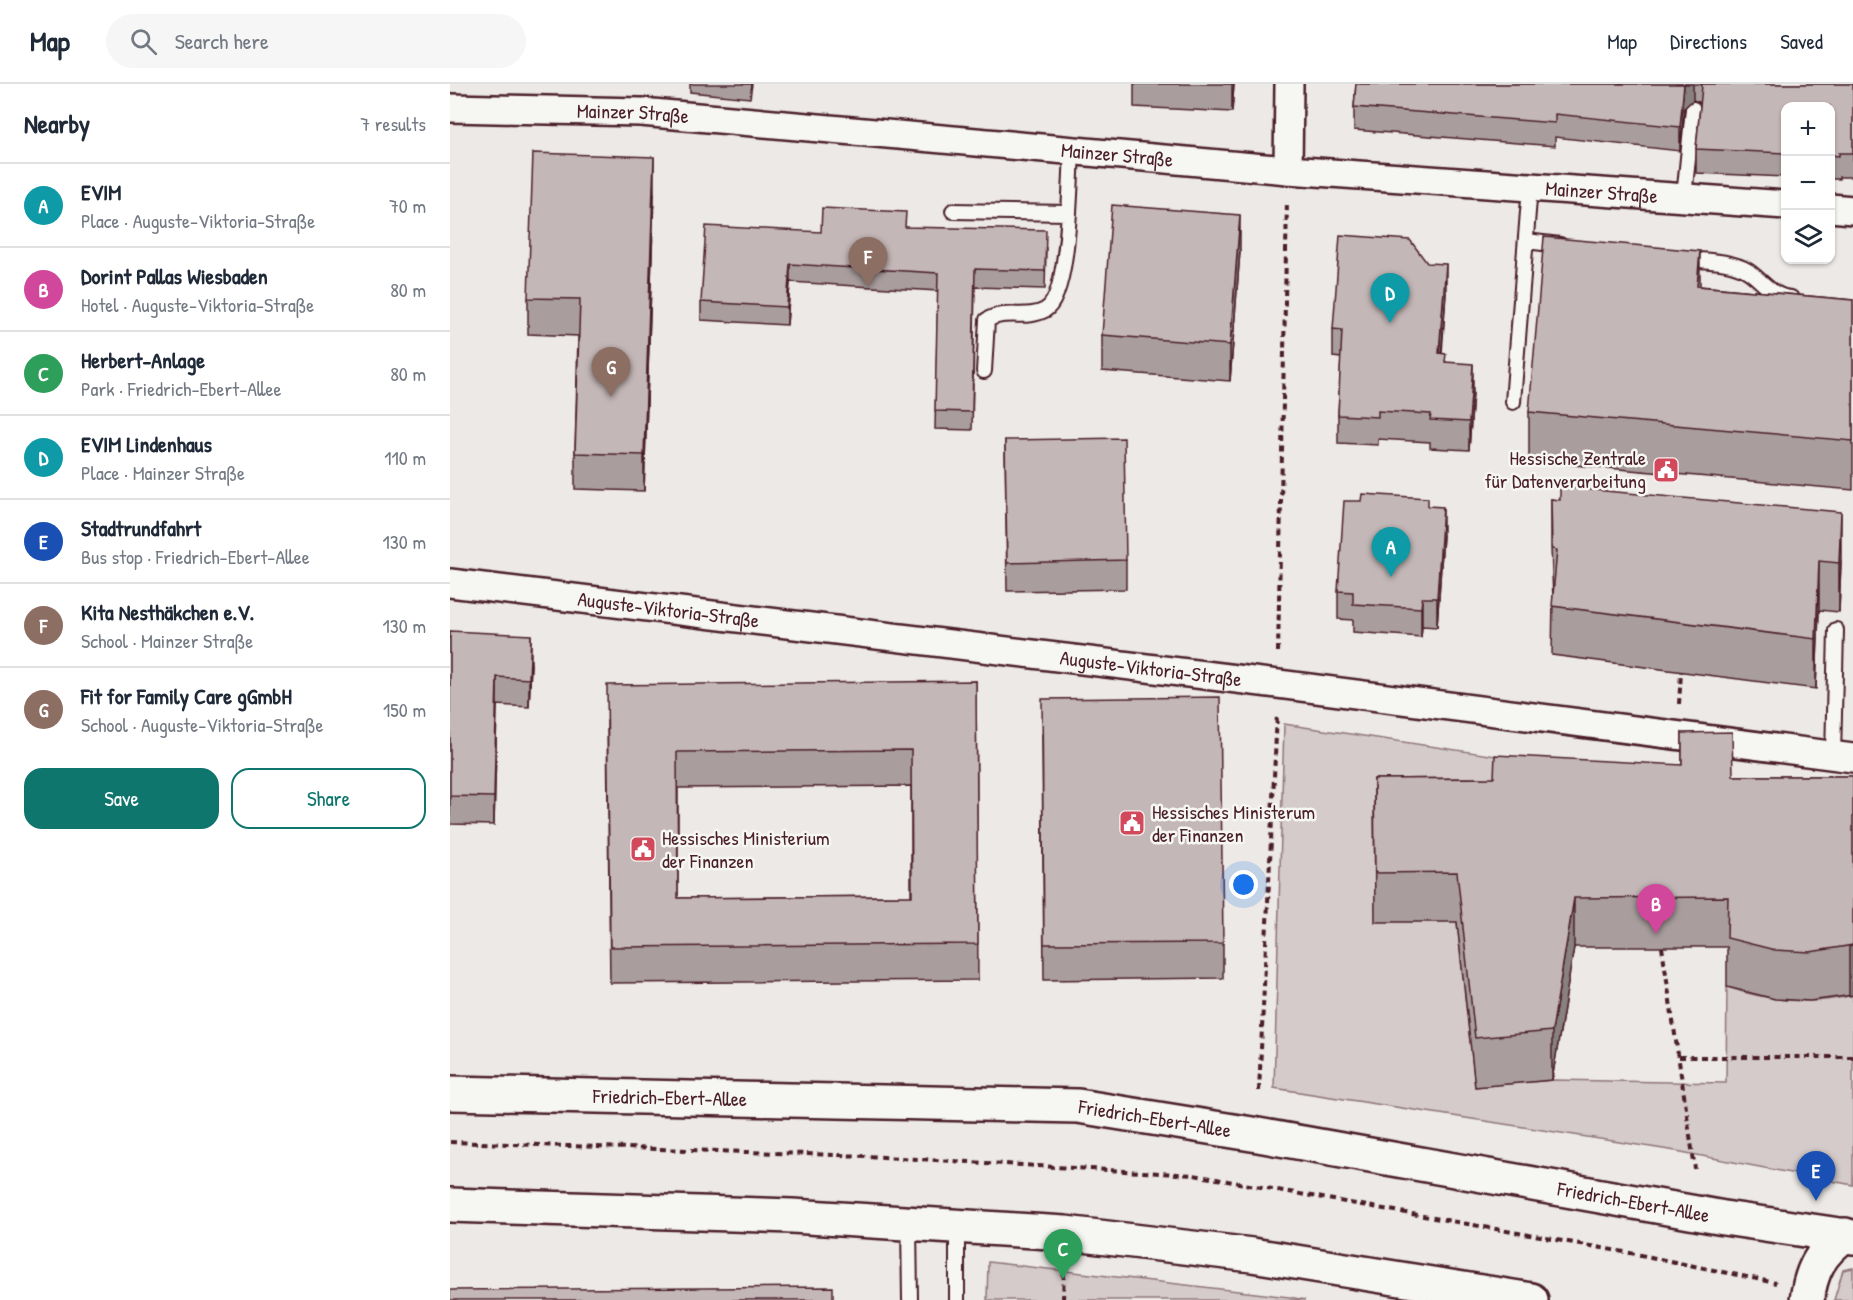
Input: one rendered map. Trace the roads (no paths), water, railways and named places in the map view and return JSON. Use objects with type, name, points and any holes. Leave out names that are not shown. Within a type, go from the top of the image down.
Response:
[{"type":"street","points":[[1288,170],[1289,84]]},
{"type":"street","name":"Mainzer Straße","points":[[450,108],[641,112],[1288,170],[1781,205]]},
{"type":"street","points":[[1835,208],[1853,210]]},
{"type":"street","name":"Auguste-Viktoria-Straße","points":[[450,583],[1278,684],[1843,757]]},
{"type":"street","name":"Friedrich-Ebert-Allee","points":[[450,1093],[1078,1106],[1160,1118],[1724,1218],[1849,1236]]},
{"type":"street","points":[[450,1205],[792,1216],[1065,1233],[1252,1255],[1531,1300]]},
{"type":"street","points":[[1807,1295],[1811,1274],[1819,1258],[1849,1236]]},
{"type":"lane","points":[[1684,197],[1693,109]]},
{"type":"lane","points":[[984,371],[987,320],[996,315],[1031,314],[1046,310],[1056,299],[1062,280],[1072,151]]},
{"type":"lane","points":[[1513,402],[1530,186]]},
{"type":"lane","points":[[953,211],[1068,213]]},
{"type":"lane","points":[[1526,242],[1572,246]]},
{"type":"lane","points":[[1665,257],[1734,264],[1749,271],[1771,292],[1786,298],[1808,300]]},
{"type":"lane","points":[[1836,630],[1843,757]]},
{"type":"lane","points":[[909,1224],[910,1300]]},
{"type":"lane","points":[[957,1226],[957,1300]]},
{"type":"place","name":"Kita Nesthäkchen e.V.","points":[[868,287]]},
{"type":"place","name":"EVIM Lindenhaus","points":[[1390,323]]},
{"type":"place","name":"Fit for Family Care gGmbH","points":[[611,397]]},
{"type":"place","name":"Hessische Zentrale für Datenverarbeitung","points":[[1666,470]]},
{"type":"place","name":"EVIM","points":[[1391,577]]},
{"type":"place","name":"Hessisches Ministerum der Finanzen","points":[[1132,823]]},
{"type":"place","name":"Hessisches Ministerium der Finanzen","points":[[643,849]]},
{"type":"place","name":"Dorint Pallas Wiesbaden","points":[[1656,934]]},
{"type":"place","name":"Stadtrundfahrt","points":[[1816,1201]]},
{"type":"place","name":"Herbert-Anlage","points":[[1063,1279]]}]
